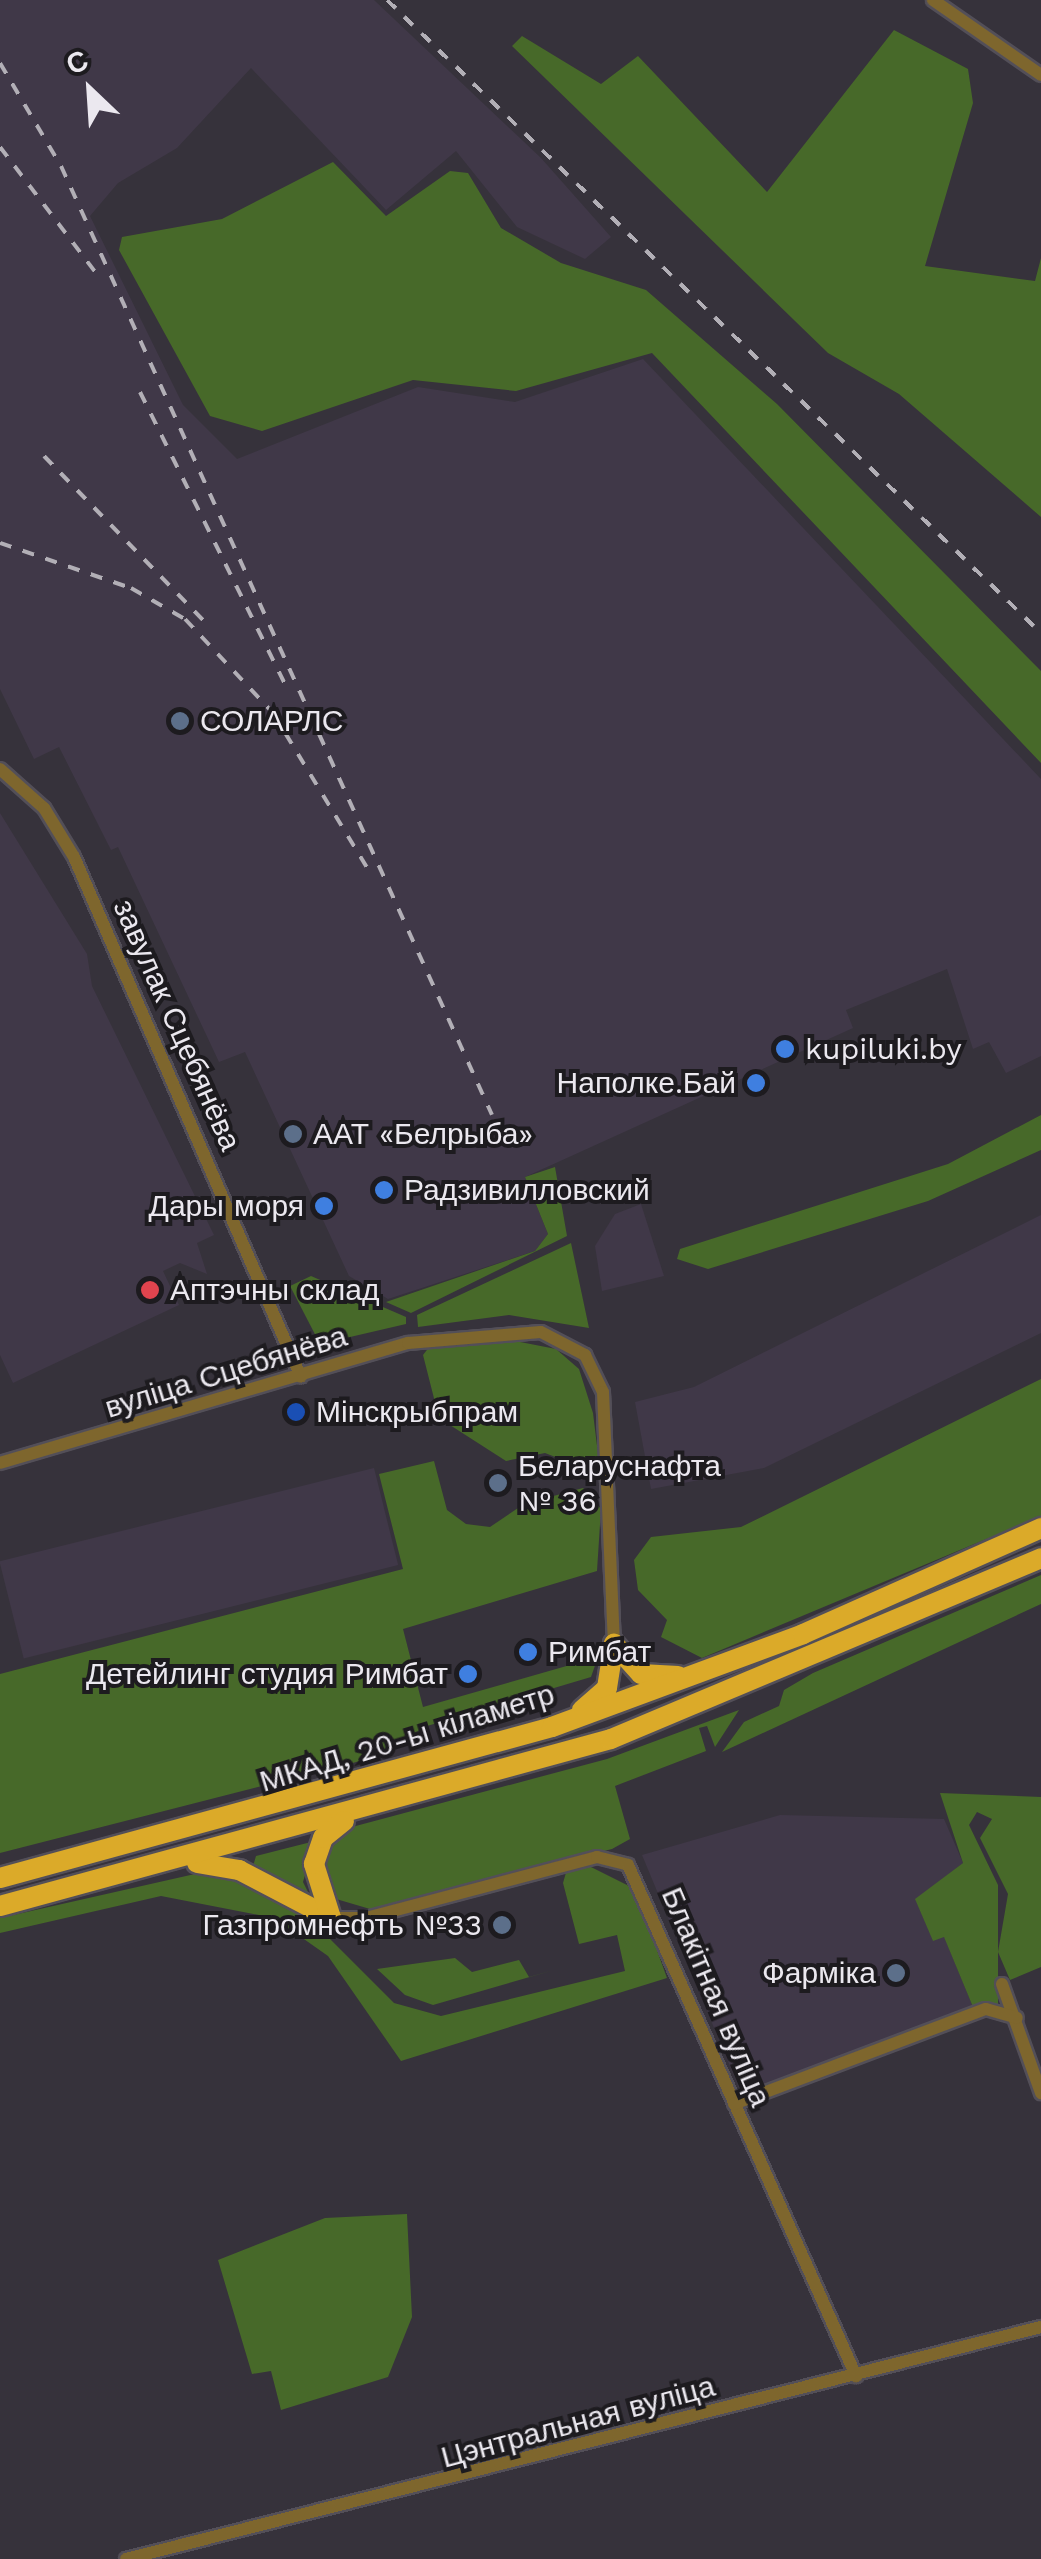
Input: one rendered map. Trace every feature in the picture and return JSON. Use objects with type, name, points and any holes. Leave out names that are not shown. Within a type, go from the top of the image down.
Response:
[{"type":"highway","name":"МКАД, 20-ы кіламетр","points":[[0,1878],[552,1727],[699,1675],[1041,1528]]},
{"type":"highway","name":"МКАД, 20-ы кіламетр","points":[[0,1906],[356,1814],[611,1739],[1041,1558]]},
{"type":"highway","points":[[614,1644],[641,1674],[699,1675]]},
{"type":"highway","points":[[552,1727],[606,1688],[614,1644]]},
{"type":"highway","points":[[332,1918],[314,1864],[323,1838],[356,1814]]},
{"type":"highway","points":[[170,1864],[217,1862],[332,1918]]},
{"type":"street","points":[[932,0],[1041,75]]},
{"type":"street","name":"завулак Сцебянёва","points":[[0,769],[44,808],[74,857],[301,1377]]},
{"type":"street","name":"вуліца Сцебянёва","points":[[0,1463],[478,1331],[541,1332],[585,1355],[609,1432],[614,1644]]},
{"type":"street","name":"Блакітная вуліца","points":[[332,1918],[366,1918],[596,1857],[628,1864],[856,2376]]},
{"type":"street","points":[[1002,1984],[1018,2018],[1041,2093]]},
{"type":"street","points":[[734,2104],[986,2008],[1018,2018]]},
{"type":"street","name":"Цэнтральная вуліца","points":[[126,2559],[1041,2327]]},
{"type":"shaded area","points":[[0,0],[374,0],[541,158],[611,237],[585,259],[517,227],[456,151],[386,210],[251,68],[177,148],[118,183],[90,216],[183,405],[237,459],[418,387],[515,402],[643,359],[1041,779],[1041,1056],[1006,1073],[989,1042],[973,1049],[947,969],[846,1010],[853,1028],[525,1177],[548,1234],[535,1251],[388,1299],[349,1276],[245,1052],[219,1062],[118,847],[111,850],[59,747],[34,759],[0,689]]},
{"type":"shaded area","points":[[0,813],[87,954],[92,986],[214,1235],[197,1243],[207,1274],[180,1263],[163,1271],[179,1305],[13,1383],[0,1355]]},
{"type":"shaded area","points":[[641,1204],[664,1276],[602,1291],[595,1246],[615,1214]]},
{"type":"shaded area","points":[[1041,1215],[1041,1333],[764,1468],[651,1489],[635,1402],[694,1387]]},
{"type":"shaded area","points":[[374,1468],[398,1565],[24,1658],[0,1561]]},
{"type":"shaded area","points":[[780,1815],[944,1819],[963,1863],[916,1900],[933,1940],[944,1936],[974,2009],[742,2095],[642,1855]]},
{"type":"green space","points":[[894,30],[968,69],[973,103],[925,266],[1035,281],[1041,258],[1041,517],[899,394],[828,353],[512,46],[522,36],[601,84],[638,56],[767,192]]},
{"type":"green space","points":[[333,162],[386,216],[450,171],[468,173],[501,228],[561,263],[646,290],[777,404],[1041,671],[1041,763],[652,353],[516,391],[413,380],[262,431],[210,416],[119,250],[122,237],[222,219]]},
{"type":"green space","points":[[1041,1115],[1041,1150],[928,1201],[708,1269],[677,1259],[680,1249],[948,1164]]},
{"type":"green space","points":[[555,1167],[567,1236],[411,1313],[386,1302],[535,1251],[548,1234],[525,1177]]},
{"type":"green space","points":[[571,1243],[589,1328],[509,1315],[418,1327],[417,1315]]},
{"type":"green space","points":[[311,1276],[406,1317],[406,1324],[320,1344],[290,1286]]},
{"type":"green space","points":[[510,1340],[556,1349],[579,1369],[593,1413],[599,1462],[591,1471],[545,1453],[506,1461],[439,1418],[423,1355],[430,1346]]},
{"type":"green space","points":[[1041,1379],[1041,1516],[702,1658],[661,1637],[667,1620],[638,1590],[634,1560],[651,1537],[741,1527]]},
{"type":"green space","points":[[434,1461],[447,1510],[466,1524],[490,1527],[524,1504],[583,1488],[601,1509],[597,1571],[403,1629],[423,1707],[598,1657],[591,1677],[427,1726],[368,1759],[0,1853],[0,1674],[403,1569],[379,1474]]},
{"type":"green space","points":[[1041,1575],[1041,1604],[722,1752],[744,1722],[779,1706],[784,1690],[813,1673]]},
{"type":"green space","points":[[739,1710],[715,1747],[707,1726],[699,1728],[706,1751],[615,1786],[630,1839],[612,1849],[370,1909],[326,1896],[322,1855],[337,1831],[607,1759]]},
{"type":"green space","points":[[940,1793],[1041,1797],[1041,1967],[1010,1980],[998,1952],[998,2004],[973,2007],[944,1937],[933,1941],[915,1899],[963,1863]],"holes":[[[977,1812],[992,1819],[980,1838],[1008,1894],[998,1952],[998,1885],[969,1825]]]},
{"type":"green space","points":[[315,1841],[303,1882],[316,1908],[251,1873],[256,1856]]},
{"type":"green space","points":[[585,1864],[635,1889],[667,1978],[401,2061],[328,1956],[274,1918],[161,1896],[0,1933],[0,1918],[217,1869],[307,1916],[394,2003],[441,2016],[625,1971],[617,1935],[579,1944],[563,1883],[567,1869]]},
{"type":"green space","points":[[455,1958],[472,1972],[519,1960],[529,1977],[554,1970],[433,2005],[405,1995],[377,1969]]},
{"type":"green space","points":[[407,2214],[412,2317],[388,2377],[281,2410],[271,2371],[252,2374],[218,2260],[325,2218]]},
{"type":"railway","points":[[387,0],[1041,633]]},
{"type":"railway","points":[[0,63],[61,166],[492,1115]]},
{"type":"railway","points":[[0,147],[99,277]]},
{"type":"railway","points":[[140,392],[286,686]]},
{"type":"railway","points":[[44,456],[204,621]]},
{"type":"railway","points":[[0,543],[131,588],[185,619],[273,713],[369,871]]},
{"type":"place","name":"СОЛАРЛС","points":[[180,721]]},
{"type":"place","name":"kupiluki.by","points":[[785,1049]]},
{"type":"place","name":"Наполке.Бай","points":[[756,1083]]},
{"type":"place","name":"ААТ «Белрыба»","points":[[293,1134]]},
{"type":"place","name":"Радзивилловский","points":[[384,1190]]},
{"type":"place","name":"Дары моря","points":[[324,1206]]},
{"type":"place","name":"Аптэчны склад","points":[[150,1290]]},
{"type":"place","name":"Мінскрыбпрам","points":[[296,1412]]},
{"type":"place","name":"Беларуснафта № 36","points":[[498,1483]]},
{"type":"place","name":"Римбат","points":[[528,1652]]},
{"type":"place","name":"Детейлинг студия Римбат","points":[[468,1674]]},
{"type":"place","name":"Газпромнефть №33","points":[[502,1925]]},
{"type":"place","name":"Фарміка","points":[[896,1973]]}]
